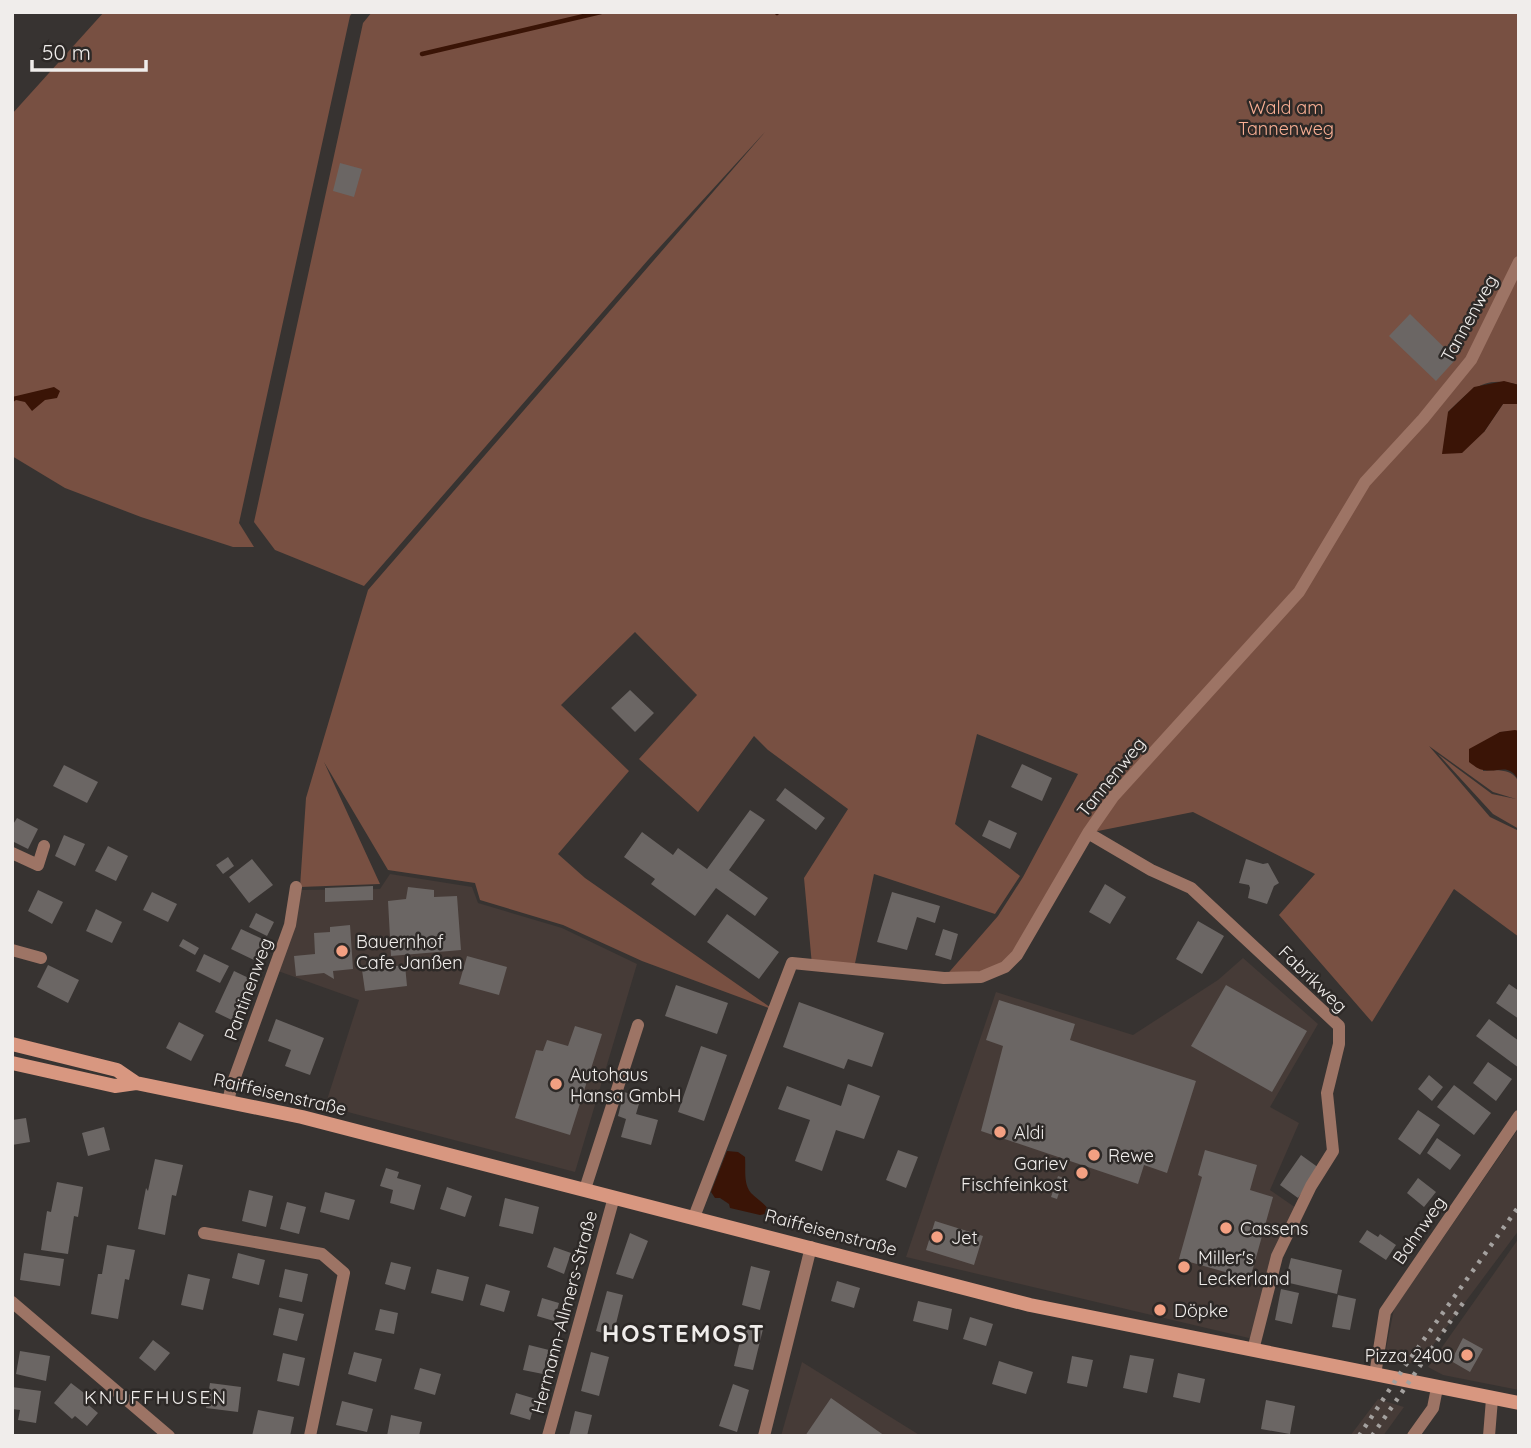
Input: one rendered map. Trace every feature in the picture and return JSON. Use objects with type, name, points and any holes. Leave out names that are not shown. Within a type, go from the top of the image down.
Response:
[{"type":"street","name":"Tannenweg","points":[[694,1217],[792,963],[944,978],[981,977],[1004,967],[1017,955],[1088,833],[1113,797],[1299,592],[1365,482],[1423,419],[1471,360],[1519,262]]},
{"type":"street","name":"Fabrikweg","points":[[1088,833],[1151,870],[1191,888],[1339,1027],[1339,1044],[1327,1093],[1333,1151],[1311,1186],[1276,1256],[1253,1350]]},
{"type":"street","points":[[12,853],[38,865],[44,846]]},
{"type":"street","name":"Pantinenweg","points":[[228,1101],[290,925],[296,887]]},
{"type":"street","points":[[12,950],[41,958]]},
{"type":"street","points":[[585,1189],[638,1025]]},
{"type":"street","name":"Raiffeisenstraße","points":[[12,1044],[117,1070],[136,1083]]},
{"type":"street","name":"Raiffeisenstraße","points":[[12,1063],[115,1086],[136,1083],[302,1117],[1030,1305],[1519,1403]]},
{"type":"street","name":"Bahnweg","points":[[1375,1375],[1385,1312],[1519,1115]]},
{"type":"street","name":"Hermann-Allmers-Straße","points":[[548,1436],[614,1197]]},
{"type":"street","points":[[204,1233],[321,1254],[344,1273],[310,1436]]},
{"type":"street","points":[[764,1436],[811,1247]]},
{"type":"street","points":[[12,1302],[163,1434]]},
{"type":"street","points":[[1413,1436],[1433,1408],[1437,1388]]},
{"type":"street","points":[[1489,1436],[1492,1399]]},
{"type":"shaded area","points":[[1504,381],[1519,385],[1519,404],[1503,404],[1484,432],[1462,453],[1442,454],[1448,412],[1474,387]]},
{"type":"shaded area","points":[[54,387],[60,391],[57,398],[45,400],[32,411],[25,402],[16,400],[12,403],[12,397]]},
{"type":"shaded area","points":[[1519,731],[1519,781],[1507,770],[1482,770],[1469,762],[1469,749],[1500,732]]},
{"type":"shaded area","points":[[390,874],[472,887],[478,903],[562,928],[637,964],[575,1172],[325,1106],[359,1000],[278,971],[300,890],[380,889]]},
{"type":"shaded area","points":[[1243,958],[1318,1024],[1270,1107],[1299,1123],[1270,1190],[1299,1210],[1253,1339],[906,1257],[996,992],[1133,1035],[1218,980]]},
{"type":"shaded area","points":[[1519,1128],[1519,1230],[1419,1364],[1384,1359],[1394,1309]]},
{"type":"shaded area","points":[[727,1151],[738,1152],[745,1157],[747,1185],[751,1193],[769,1210],[765,1214],[730,1208],[729,1204],[715,1198],[711,1192]]},
{"type":"shaded area","points":[[1519,1238],[1519,1390],[1443,1375],[1428,1367]]},
{"type":"shaded area","points":[[802,1362],[921,1436],[781,1436]]},
{"type":"shaded area","points":[[1378,1399],[1404,1407],[1383,1436],[1350,1436]]},
{"type":"green space","points":[[104,12],[353,12],[239,523],[254,547],[233,547],[141,517],[65,488],[12,456],[12,114]]},
{"type":"green space","name":"Wald am Tannenweg","points":[[372,12],[1519,12],[1519,385],[1496,382],[1479,386],[1448,412],[1484,432],[1503,404],[1519,404],[1519,731],[1500,732],[1486,742],[1483,771],[1509,772],[1515,777],[1520,793],[1519,829],[1493,814],[1438,754],[1492,794],[1516,799],[1493,792],[1429,746],[1490,817],[1519,831],[1519,937],[1454,889],[1372,1022],[1279,915],[1315,874],[1193,812],[1088,833],[1005,967],[944,978],[998,916],[1023,877],[1078,774],[977,734],[955,824],[1020,876],[995,914],[874,874],[854,968],[812,965],[804,878],[848,809],[768,750],[754,736],[698,812],[639,759],[697,695],[635,632],[561,705],[629,771],[558,854],[585,878],[774,1010],[642,961],[563,925],[480,900],[475,883],[388,870],[324,762],[380,884],[300,887],[306,798],[368,590],[765,132],[648,260],[364,586],[275,550],[254,522],[363,23]]},
{"type":"building","points":[[340,163],[362,169],[354,197],[333,191]]},
{"type":"building","points":[[1410,314],[1456,359],[1436,381],[1389,336]]},
{"type":"building","points":[[630,690],[654,713],[635,732],[611,708]]},
{"type":"building","points":[[1022,764],[1052,778],[1042,801],[1011,787]]},
{"type":"building","points":[[64,765],[98,782],[87,803],[53,786]]},
{"type":"building","points":[[785,788],[825,818],[816,830],[776,800]]},
{"type":"building","points":[[750,810],[765,820],[729,870],[768,898],[755,916],[716,888],[695,916],[651,884],[655,879],[624,857],[642,832],[673,855],[678,848],[707,869]]},
{"type":"building","points":[[17,818],[38,829],[28,849],[12,841],[12,826]]},
{"type":"building","points":[[989,820],[1017,833],[1010,849],[982,836]]},
{"type":"building","points":[[64,835],[85,844],[75,866],[55,856]]},
{"type":"building","points":[[108,846],[128,856],[116,881],[95,871]]},
{"type":"building","points":[[228,857],[234,866],[223,874],[216,865]]},
{"type":"building","points":[[252,859],[273,885],[249,903],[229,877]]},
{"type":"building","points":[[1246,859],[1268,863],[1279,883],[1274,886],[1267,904],[1248,898],[1249,885],[1239,883]]},
{"type":"building","points":[[1105,884],[1126,897],[1110,924],[1089,912]]},
{"type":"building","points":[[373,886],[373,900],[325,902],[325,888]]},
{"type":"building","points":[[408,887],[434,890],[434,897],[457,896],[461,950],[391,956],[388,901],[406,899]]},
{"type":"building","points":[[38,890],[63,902],[52,924],[28,911]]},
{"type":"building","points":[[152,892],[177,904],[168,922],[143,910]]},
{"type":"building","points":[[892,892],[940,906],[935,923],[917,917],[907,950],[877,942]]},
{"type":"building","points":[[96,909],[122,922],[112,943],[86,931]]},
{"type":"building","points":[[256,913],[274,922],[267,936],[249,927]]},
{"type":"building","points":[[727,914],[779,952],[759,979],[707,942]]},
{"type":"building","points":[[1198,921],[1224,936],[1202,974],[1176,959]]},
{"type":"building","points":[[350,925],[353,969],[333,971],[334,979],[324,973],[296,976],[294,956],[315,954],[314,933],[330,932],[330,927]]},
{"type":"building","points":[[241,929],[271,943],[262,964],[231,949]]},
{"type":"building","points":[[943,929],[958,934],[951,960],[935,955]]},
{"type":"building","points":[[183,939],[199,948],[195,955],[179,946]]},
{"type":"building","points":[[204,954],[229,966],[220,983],[196,971]]},
{"type":"building","points":[[467,956],[507,967],[499,995],[459,984]]},
{"type":"building","points":[[48,965],[79,980],[68,1003],[37,987]]},
{"type":"building","points":[[405,965],[407,986],[365,991],[362,970]]},
{"type":"building","points":[[234,971],[257,982],[238,1023],[215,1012]]},
{"type":"building","points":[[1509,984],[1519,991],[1519,1019],[1496,1003]]},
{"type":"building","points":[[676,985],[728,1003],[717,1034],[665,1016]]},
{"type":"building","points":[[1226,985],[1307,1031],[1272,1092],[1191,1046]]},
{"type":"building","points":[[999,1000],[1075,1024],[1070,1040],[1196,1081],[1167,1173],[1144,1165],[1138,1184],[981,1131],[1003,1046],[986,1040]]},
{"type":"building","points":[[799,1002],[884,1033],[872,1067],[848,1059],[844,1069],[783,1047]]},
{"type":"building","points":[[276,1019],[324,1038],[310,1075],[285,1066],[291,1050],[268,1041]]},
{"type":"building","points":[[1489,1019],[1519,1041],[1519,1068],[1476,1036]]},
{"type":"building","points":[[179,1022],[204,1035],[191,1061],[166,1048]]},
{"type":"building","name":"Autohaus Hansa GmbH","points":[[575,1026],[602,1034],[570,1135],[515,1118],[536,1050],[543,1051],[547,1040],[568,1046]]},
{"type":"building","points":[[701,1046],[727,1055],[704,1121],[678,1112]]},
{"type":"building","points":[[1488,1062],[1512,1079],[1496,1101],[1473,1083]]},
{"type":"building","points":[[1429,1075],[1443,1087],[1432,1101],[1418,1089]]},
{"type":"building","points":[[848,1084],[880,1096],[864,1139],[836,1130],[822,1171],[795,1161],[810,1120],[778,1109],[787,1086],[841,1106]]},
{"type":"building","points":[[1454,1085],[1491,1113],[1474,1135],[1437,1107]]},
{"type":"building","points":[[624,1092],[641,1097],[636,1114],[658,1120],[651,1145],[621,1137],[626,1119],[618,1116]]},
{"type":"building","points":[[1418,1110],[1440,1125],[1420,1155],[1398,1139]]},
{"type":"building","points":[[26,1118],[30,1142],[12,1145],[12,1120]]},
{"type":"building","points":[[104,1127],[110,1150],[88,1156],[82,1133]]},
{"type":"building","points":[[1437,1138],[1461,1155],[1450,1170],[1427,1153]]},
{"type":"building","points":[[898,1150],[918,1157],[906,1188],[886,1180]]},
{"type":"building","name":"Cassens","points":[[1205,1150],[1257,1165],[1250,1190],[1273,1197],[1250,1279],[1179,1259],[1202,1177],[1198,1175]]},
{"type":"building","points":[[1301,1155],[1319,1168],[1298,1198],[1280,1185]]},
{"type":"building","points":[[155,1159],[183,1165],[176,1196],[172,1195],[165,1235],[138,1229]]},
{"type":"building","points":[[386,1168],[399,1172],[397,1178],[421,1185],[414,1210],[390,1203],[393,1190],[380,1186]]},
{"type":"building","points":[[1058,1176],[1064,1178],[1057,1199],[1051,1197]]},
{"type":"building","points":[[1418,1178],[1436,1192],[1424,1207],[1407,1193]]},
{"type":"building","points":[[57,1182],[83,1187],[78,1217],[74,1216],[68,1254],[41,1250],[47,1211],[51,1212]]},
{"type":"building","points":[[447,1187],[472,1196],[465,1217],[440,1209]]},
{"type":"building","points":[[249,1190],[273,1196],[266,1227],[242,1221]]},
{"type":"building","points":[[325,1192],[355,1200],[349,1220],[320,1212]]},
{"type":"building","points":[[505,1198],[539,1207],[533,1234],[499,1226]]},
{"type":"building","points":[[287,1202],[306,1207],[299,1234],[280,1229]]},
{"type":"building","points":[[935,1221],[983,1236],[974,1265],[926,1250]]},
{"type":"building","points":[[1367,1230],[1378,1237],[1380,1234],[1396,1245],[1386,1260],[1359,1242]]},
{"type":"building","points":[[630,1233],[648,1241],[633,1279],[616,1274]]},
{"type":"building","points":[[107,1245],[135,1250],[129,1280],[125,1279],[118,1319],[91,1314],[98,1274],[102,1274]]},
{"type":"building","points":[[554,1247],[571,1253],[564,1274],[547,1267]]},
{"type":"building","points":[[24,1253],[64,1259],[60,1286],[20,1280]]},
{"type":"building","points":[[238,1253],[265,1260],[259,1285],[232,1278]]},
{"type":"building","points":[[1291,1258],[1342,1270],[1337,1294],[1285,1282]]},
{"type":"building","points":[[391,1262],[411,1267],[405,1290],[385,1284]]},
{"type":"building","points":[[751,1266],[770,1271],[760,1310],[742,1305]]},
{"type":"building","points":[[285,1269],[308,1274],[302,1302],[279,1297]]},
{"type":"building","points":[[437,1269],[469,1277],[463,1301],[431,1293]]},
{"type":"building","points":[[188,1274],[210,1279],[203,1310],[181,1305]]},
{"type":"building","points":[[837,1281],[860,1288],[854,1308],[831,1301]]},
{"type":"building","points":[[486,1284],[510,1291],[504,1312],[480,1305]]},
{"type":"building","points":[[1281,1289],[1299,1293],[1292,1324],[1275,1320]]},
{"type":"building","points":[[607,1291],[623,1295],[613,1336],[596,1331]]},
{"type":"building","points":[[1338,1295],[1356,1299],[1350,1330],[1332,1327]]},
{"type":"building","points":[[542,1298],[559,1303],[554,1321],[537,1316]]},
{"type":"building","points":[[918,1301],[952,1309],[948,1330],[913,1321]]},
{"type":"building","points":[[279,1308],[304,1314],[297,1341],[273,1335]]},
{"type":"building","points":[[380,1309],[398,1313],[394,1334],[375,1330]]},
{"type":"building","points":[[970,1317],[993,1324],[986,1346],[963,1339]]},
{"type":"building","points":[[744,1324],[763,1329],[753,1370],[734,1366]]},
{"type":"building","name":"Pizza 2400","points":[[1463,1338],[1483,1349],[1470,1372],[1451,1361]]},
{"type":"building","points":[[153,1340],[170,1353],[155,1371],[139,1358]]},
{"type":"building","points":[[529,1345],[549,1350],[543,1374],[523,1370]]},
{"type":"building","points":[[20,1351],[50,1356],[46,1381],[16,1374]]},
{"type":"building","points":[[354,1352],[382,1359],[376,1382],[348,1374]]},
{"type":"building","points":[[591,1352],[609,1357],[599,1396],[581,1391]]},
{"type":"building","points":[[283,1353],[305,1358],[299,1386],[277,1381]]},
{"type":"building","points":[[1130,1355],[1154,1359],[1147,1393],[1123,1388]]},
{"type":"building","points":[[1072,1356],[1093,1360],[1087,1387],[1067,1383]]},
{"type":"building","points":[[999,1361],[1033,1372],[1026,1394],[992,1384]]},
{"type":"building","points":[[420,1368],[441,1374],[435,1395],[414,1389]]},
{"type":"building","points":[[1178,1373],[1205,1379],[1200,1403],[1173,1397]]},
{"type":"building","points":[[71,1383],[88,1396],[84,1401],[98,1413],[87,1426],[75,1416],[72,1419],[54,1403]]},
{"type":"building","points":[[210,1383],[241,1387],[238,1412],[206,1408]]},
{"type":"building","points":[[733,1384],[749,1390],[737,1432],[719,1426]]},
{"type":"building","points":[[12,1387],[41,1391],[36,1423],[18,1420],[20,1410],[12,1409]]},
{"type":"building","points":[[516,1393],[536,1399],[530,1420],[510,1414]]},
{"type":"building","points":[[831,1398],[885,1436],[805,1436]]},
{"type":"building","points":[[1266,1400],[1295,1406],[1290,1434],[1261,1429]]},
{"type":"building","points":[[342,1401],[373,1409],[367,1432],[336,1425]]},
{"type":"building","points":[[258,1410],[294,1417],[290,1436],[252,1436]]},
{"type":"building","points":[[575,1411],[592,1415],[587,1436],[569,1436]]},
{"type":"building","points":[[391,1415],[422,1422],[419,1436],[387,1436]]},
{"type":"waterway","points":[[422,54],[601,12]]},
{"type":"railway","points":[[1359,1436],[1405,1366],[1519,1206]]},
{"type":"railway","points":[[1372,1436],[1463,1303]]},
{"type":"place","name":"Bauernhof Cafe Janßen","points":[[342,951]]},
{"type":"place","name":"Autohaus Hansa GmbH","points":[[556,1084]]},
{"type":"place","name":"Aldi","points":[[1000,1132]]},
{"type":"place","name":"Rewe","points":[[1094,1155]]},
{"type":"place","name":"Gariev Fischfeinkost","points":[[1082,1173]]},
{"type":"place","name":"Cassens","points":[[1226,1228]]},
{"type":"place","name":"Jet","points":[[937,1237]]},
{"type":"place","name":"Miller's Leckerland","points":[[1184,1267]]},
{"type":"place","name":"Döpke","points":[[1160,1310]]},
{"type":"place","name":"Pizza 2400","points":[[1467,1355]]},
{"type":"district","name":"HOSTEMOST","points":[[684,1333]]},
{"type":"district","name":"KNUFFHUSEN","points":[[156,1397]]}]
